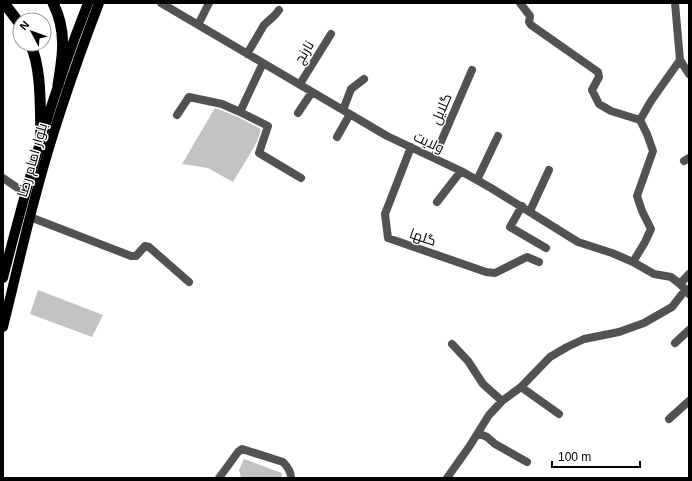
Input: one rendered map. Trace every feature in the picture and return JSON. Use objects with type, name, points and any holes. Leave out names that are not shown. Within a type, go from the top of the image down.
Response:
[{"type":"highway","points":[[4,3],[12,14]]},
{"type":"highway","points":[[53,3],[59,14],[63,39],[58,85]]},
{"type":"highway","points":[[34,52],[40,88],[41,137]]},
{"type":"main road","name":"بلوار امام رضا","points":[[3,278],[41,137],[88,3]]},
{"type":"main road","name":"بلوار امام رضا","points":[[3,327],[30,217],[49,148],[68,88],[99,3]]},
{"type":"street","name":"ولایت","points":[[161,3],[387,136],[477,180],[522,206],[578,242],[612,253],[633,262],[654,274],[671,277],[685,289]]},
{"type":"street","points":[[198,25],[209,3]]},
{"type":"street","points":[[520,3],[530,16],[531,25],[598,72],[599,77],[592,90],[599,104],[611,111],[640,120],[647,134],[653,151],[637,196],[642,211],[651,228],[645,242],[633,262]]},
{"type":"street","points":[[676,3],[680,60],[689,74]]},
{"type":"street","points":[[246,54],[264,25],[276,15],[279,10]]},
{"type":"street","name":"نارنج","points":[[300,84],[331,34]]},
{"type":"street","points":[[640,120],[651,101],[680,60]]},
{"type":"street","points":[[240,112],[263,63]]},
{"type":"street","name":"گلایل","points":[[434,158],[472,70]]},
{"type":"street","points":[[336,138],[346,112],[351,89],[364,79]]},
{"type":"street","points":[[298,113],[312,92]]},
{"type":"street","points":[[177,115],[189,97],[222,104],[268,126],[259,153],[301,178]]},
{"type":"street","points":[[477,180],[498,136]]},
{"type":"street","name":"گلها","points":[[412,147],[384,214],[388,238],[486,272],[495,273],[527,257],[539,262]]},
{"type":"street","points":[[530,211],[549,170]]},
{"type":"street","points":[[438,202],[461,171]]},
{"type":"street","points":[[3,178],[25,193]]},
{"type":"street","points":[[522,206],[510,227],[546,248]]},
{"type":"street","points":[[30,217],[131,256],[136,256],[144,247],[149,247],[189,282]]},
{"type":"street","points":[[447,478],[469,448],[489,415],[550,357],[584,339],[619,332],[644,323],[672,307],[685,289],[689,274]]},
{"type":"street","points":[[675,343],[689,330]]},
{"type":"street","points":[[452,344],[468,360],[483,384],[502,401]]},
{"type":"street","points":[[520,387],[559,414]]},
{"type":"street","points":[[669,419],[689,401]]},
{"type":"street","points":[[478,433],[527,462]]},
{"type":"street","points":[[219,478],[238,452],[242,449],[283,462],[291,474],[291,478]]},
{"type":"building","points":[[215,108],[238,117],[261,129],[257,142],[233,182],[208,168],[182,164]]},
{"type":"building","points":[[38,290],[103,315],[92,337],[30,314]]},
{"type":"building","points":[[244,459],[282,473],[281,478],[241,478],[239,470]]}]
